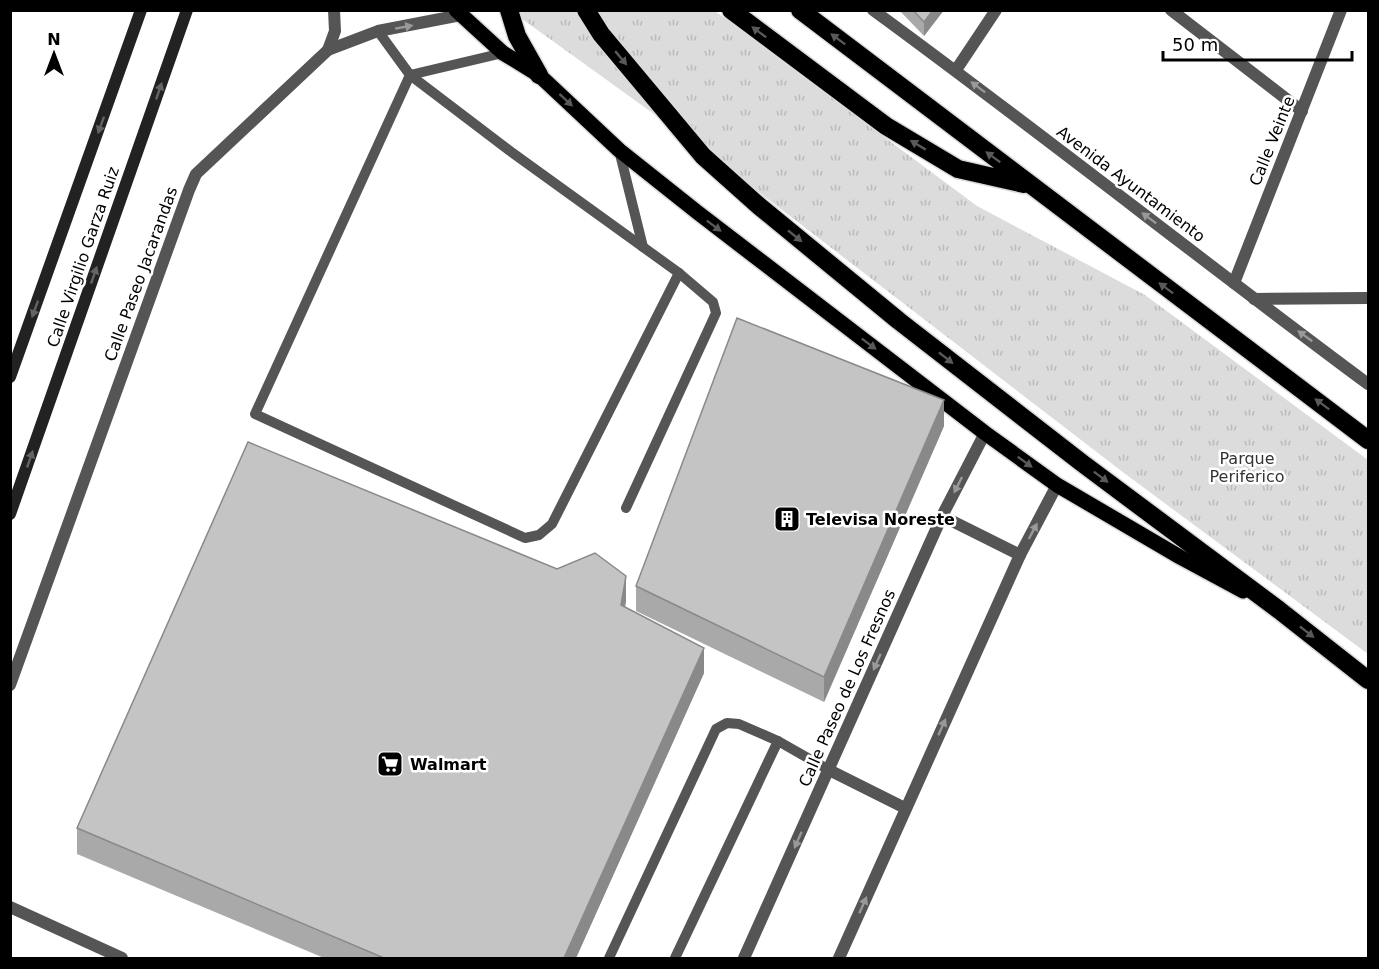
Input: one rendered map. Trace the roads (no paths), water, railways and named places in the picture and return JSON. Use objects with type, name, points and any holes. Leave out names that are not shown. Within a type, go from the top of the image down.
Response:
[{"type":"highway","points":[[509,10],[517,36],[539,75]]},
{"type":"highway","points":[[586,10],[601,34],[703,156],[759,206],[899,321],[1368,680]]},
{"type":"highway","points":[[731,10],[885,126],[958,169],[1031,185]]},
{"type":"highway","points":[[800,10],[1368,440]]},
{"type":"main road","name":"Calle Virgilio Garza Ruiz","points":[[10,377],[141,10]]},
{"type":"main road","name":"Calle Virgilio Garza Ruiz","points":[[10,514],[187,10]]},
{"type":"main road","points":[[458,13],[503,52],[539,75],[619,150],[715,227],[985,433],[1057,485],[1180,557],[1279,610]]},
{"type":"street","points":[[328,50],[335,31],[334,10]]},
{"type":"street","name":"Avenida Ayuntamiento","points":[[873,10],[956,70],[1368,384]]},
{"type":"street","points":[[956,70],[996,10]]},
{"type":"street","points":[[1171,10],[1302,111]]},
{"type":"street","name":"Calle Veinte","points":[[1234,283],[1341,10]]},
{"type":"street","name":"Calle Paseo Jacarandas","points":[[10,685],[196,174],[328,50],[378,31],[458,13]]},
{"type":"street","points":[[1254,299],[1368,298]]},
{"type":"street","name":"Calle Paseo de Los Fresnos","points":[[744,958],[942,516],[985,433]]},
{"type":"street","points":[[839,958],[1020,555],[1057,485]]},
{"type":"street","points":[[942,516],[1020,555]]},
{"type":"street","points":[[829,770],[905,808]]},
{"type":"street","points":[[10,907],[122,958]]},
{"type":"lane","points":[[378,31],[410,75],[510,152],[679,273],[713,302],[716,313],[626,508]]},
{"type":"lane","points":[[410,75],[503,52]]},
{"type":"lane","points":[[410,75],[255,414],[525,538],[539,536],[552,524],[679,273]]},
{"type":"lane","points":[[619,150],[643,248]]},
{"type":"lane","points":[[609,958],[716,729],[726,723],[739,724],[778,741],[829,770]]},
{"type":"lane","points":[[675,958],[778,741]]},
{"type":"place","name":"Televisa Noreste","points":[[787,519]]},
{"type":"place","name":"Walmart","points":[[390,764]]},
{"type":"park label","name":"Parque Periferico","points":[[1247,467]]}]
